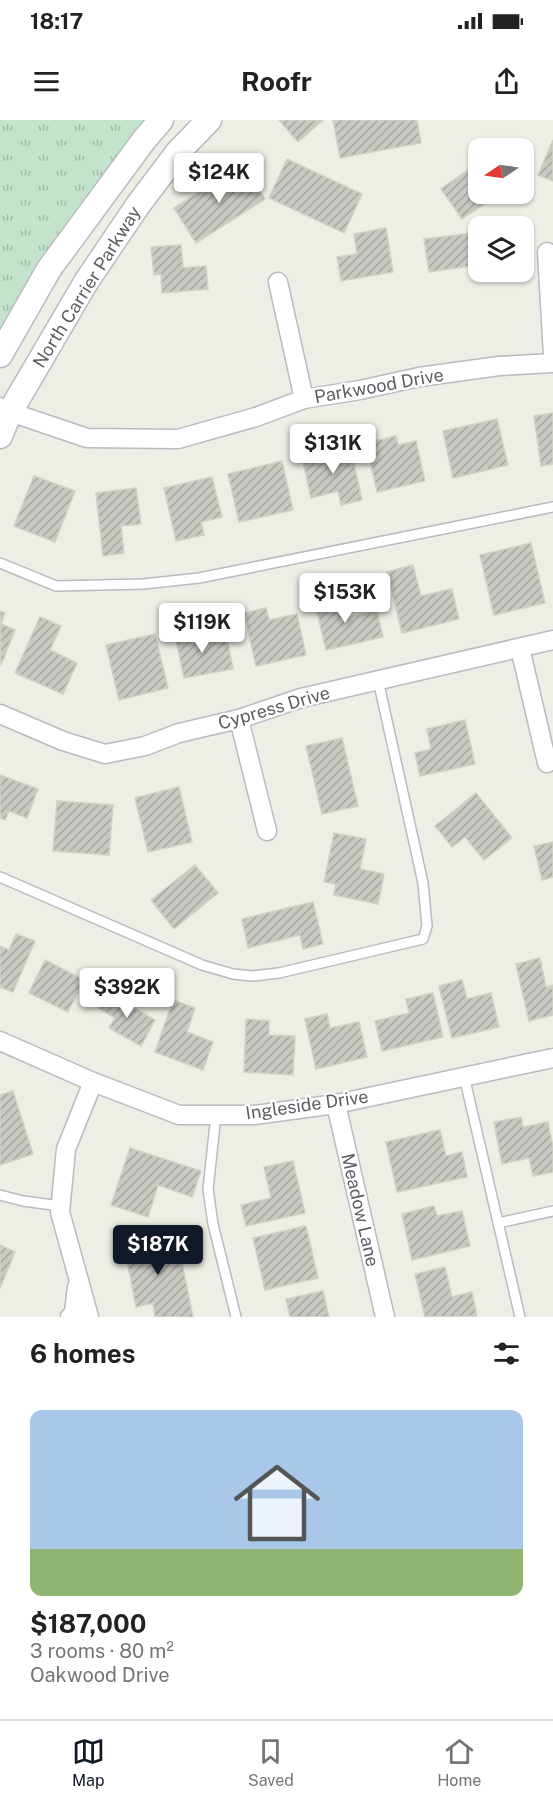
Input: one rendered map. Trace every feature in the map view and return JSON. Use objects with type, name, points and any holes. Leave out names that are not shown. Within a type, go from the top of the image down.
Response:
[{"type":"main road","name":"North Carrier Parkway","points":[[0,355],[49,269],[161,120]]},
{"type":"main road","name":"North Carrier Parkway","points":[[0,436],[5,410],[86,282],[131,214],[178,152],[209,120]]},
{"type":"street","points":[[548,252],[553,355]]},
{"type":"street","points":[[278,282],[304,399]]},
{"type":"street","name":"Parkwood Drive","points":[[5,410],[87,438],[178,439],[256,417],[304,399],[419,377],[499,366],[553,363]]},
{"type":"street","name":"Cypress Drive","points":[[0,714],[63,741],[105,754],[145,746],[179,733],[239,719],[301,698],[553,640]]},
{"type":"street","points":[[520,648],[547,763]]},
{"type":"street","points":[[239,719],[267,831]]},
{"type":"street","name":"Ingleside Drive","points":[[0,1041],[93,1082],[179,1115],[254,1115],[336,1104],[553,1058]]},
{"type":"street","points":[[89,1317],[60,1206],[66,1149],[93,1082]]},
{"type":"street","name":"Meadow Lane","points":[[336,1104],[385,1317]]},
{"type":"street","points":[[70,1317],[74,1313],[78,1276]]},
{"type":"lane","points":[[0,563],[56,586],[143,584],[199,578],[553,507]]},
{"type":"lane","points":[[0,877],[202,964],[233,974],[253,976],[279,973],[423,939],[427,926],[423,883],[378,680]]},
{"type":"lane","points":[[464,1077],[520,1317]]},
{"type":"lane","points":[[216,1115],[208,1189],[213,1224],[236,1317]]},
{"type":"lane","points":[[0,1195],[22,1202],[60,1206]]},
{"type":"lane","points":[[498,1223],[553,1211]]},
{"type":"green space","points":[[0,120],[149,120],[74,214],[10,310],[0,331]]},
{"type":"building","points":[[279,120],[323,120],[298,142]]},
{"type":"building","points":[[333,120],[417,120],[421,143],[340,158]]},
{"type":"building","points":[[553,140],[553,181],[538,175]]},
{"type":"building","points":[[287,159],[362,194],[344,233],[269,198]]},
{"type":"building","points":[[243,164],[265,199],[196,243],[174,208]]},
{"type":"building","points":[[468,170],[468,204],[484,204],[462,219],[441,189]]},
{"type":"building","points":[[386,228],[393,272],[341,281],[337,257],[357,254],[354,234]]},
{"type":"building","points":[[468,234],[468,266],[429,272],[424,239]]},
{"type":"building","points":[[181,245],[183,268],[206,266],[208,289],[162,293],[161,274],[154,275],[151,247]]},
{"type":"building","points":[[553,413],[553,464],[541,466],[534,416]]},
{"type":"building","points":[[497,419],[508,465],[453,478],[443,431]]},
{"type":"building","points":[[396,436],[398,445],[416,441],[425,481],[377,492],[366,443]]},
{"type":"building","points":[[350,446],[362,500],[341,505],[338,491],[311,498],[302,458]]},
{"type":"building","points":[[282,461],[293,510],[239,522],[228,474]]},
{"type":"building","points":[[34,476],[75,491],[55,542],[14,526]]},
{"type":"building","points":[[212,477],[222,517],[201,522],[204,535],[176,541],[164,488]]},
{"type":"building","points":[[136,488],[141,524],[121,526],[124,553],[103,556],[96,493]]},
{"type":"building","points":[[531,543],[545,603],[494,615],[480,555]]},
{"type":"building","points":[[413,565],[421,596],[452,589],[459,619],[402,633],[387,572]]},
{"type":"building","points":[[338,593],[344,618],[377,611],[383,637],[326,650],[314,599]]},
{"type":"building","points":[[266,608],[269,620],[297,614],[306,655],[256,666],[244,613]]},
{"type":"building","points":[[0,611],[5,613],[1,624],[15,630],[1,665]]},
{"type":"building","points":[[40,617],[61,626],[50,650],[77,663],[63,694],[15,673]]},
{"type":"building","points":[[195,626],[198,643],[227,638],[233,669],[184,678],[174,631]]},
{"type":"building","points":[[155,634],[168,688],[119,700],[106,645]]},
{"type":"building","points":[[465,720],[475,764],[420,776],[415,753],[431,749],[427,729]]},
{"type":"building","points":[[342,738],[358,806],[322,814],[306,746]]},
{"type":"building","points":[[0,775],[38,789],[27,818],[9,811],[5,820],[0,818]]},
{"type":"building","points":[[179,787],[192,842],[148,852],[135,798]]},
{"type":"building","points":[[476,793],[512,838],[484,860],[465,837],[452,847],[435,826]]},
{"type":"building","points":[[57,801],[113,805],[109,855],[53,851]]},
{"type":"building","points":[[334,833],[366,839],[360,869],[384,874],[378,904],[334,895],[336,884],[324,882]]},
{"type":"building","points":[[553,842],[553,877],[542,880],[534,846]]},
{"type":"building","points":[[195,865],[218,893],[174,929],[151,900]]},
{"type":"building","points":[[313,902],[323,944],[303,949],[300,935],[248,948],[242,919]]},
{"type":"building","points":[[16,934],[35,941],[13,992],[0,987],[0,946],[9,950]]},
{"type":"building","points":[[540,958],[546,987],[553,985],[553,1015],[529,1021],[516,964]]},
{"type":"building","points":[[45,960],[84,980],[68,1012],[29,993]]},
{"type":"building","points":[[462,980],[467,999],[491,993],[499,1027],[452,1038],[439,986]]},
{"type":"building","points":[[107,992],[155,1020],[141,1046],[109,1028],[115,1018],[98,1008]]},
{"type":"building","points":[[433,993],[443,1037],[382,1051],[375,1021],[409,1013],[406,999]]},
{"type":"building","points":[[173,1000],[195,1008],[187,1032],[213,1042],[203,1070],[155,1052]]},
{"type":"building","points":[[327,1014],[330,1028],[359,1022],[367,1057],[316,1069],[305,1019]]},
{"type":"building","points":[[246,1019],[269,1021],[269,1035],[295,1036],[293,1075],[244,1072]]},
{"type":"building","points":[[13,1091],[33,1154],[0,1165],[0,1095]]},
{"type":"building","points":[[521,1117],[523,1127],[548,1122],[553,1147],[553,1172],[533,1176],[529,1158],[502,1164],[494,1122]]},
{"type":"building","points":[[440,1130],[446,1156],[462,1152],[467,1177],[397,1192],[386,1142]]},
{"type":"building","points":[[130,1148],[201,1171],[192,1197],[158,1185],[148,1217],[111,1205]]},
{"type":"building","points":[[293,1161],[305,1213],[246,1226],[241,1205],[271,1198],[264,1167]]},
{"type":"building","points":[[434,1206],[437,1216],[462,1211],[470,1246],[412,1260],[402,1214]]},
{"type":"building","points":[[306,1226],[318,1278],[265,1290],[253,1238]]},
{"type":"building","points":[[162,1232],[166,1251],[179,1248],[193,1317],[155,1317],[153,1303],[136,1307],[123,1240]]},
{"type":"building","points":[[0,1245],[15,1252],[0,1288]]},
{"type":"building","points":[[445,1267],[452,1297],[472,1292],[477,1316],[425,1317],[415,1274]]},
{"type":"building","points":[[323,1291],[329,1317],[290,1317],[286,1299]]}]
